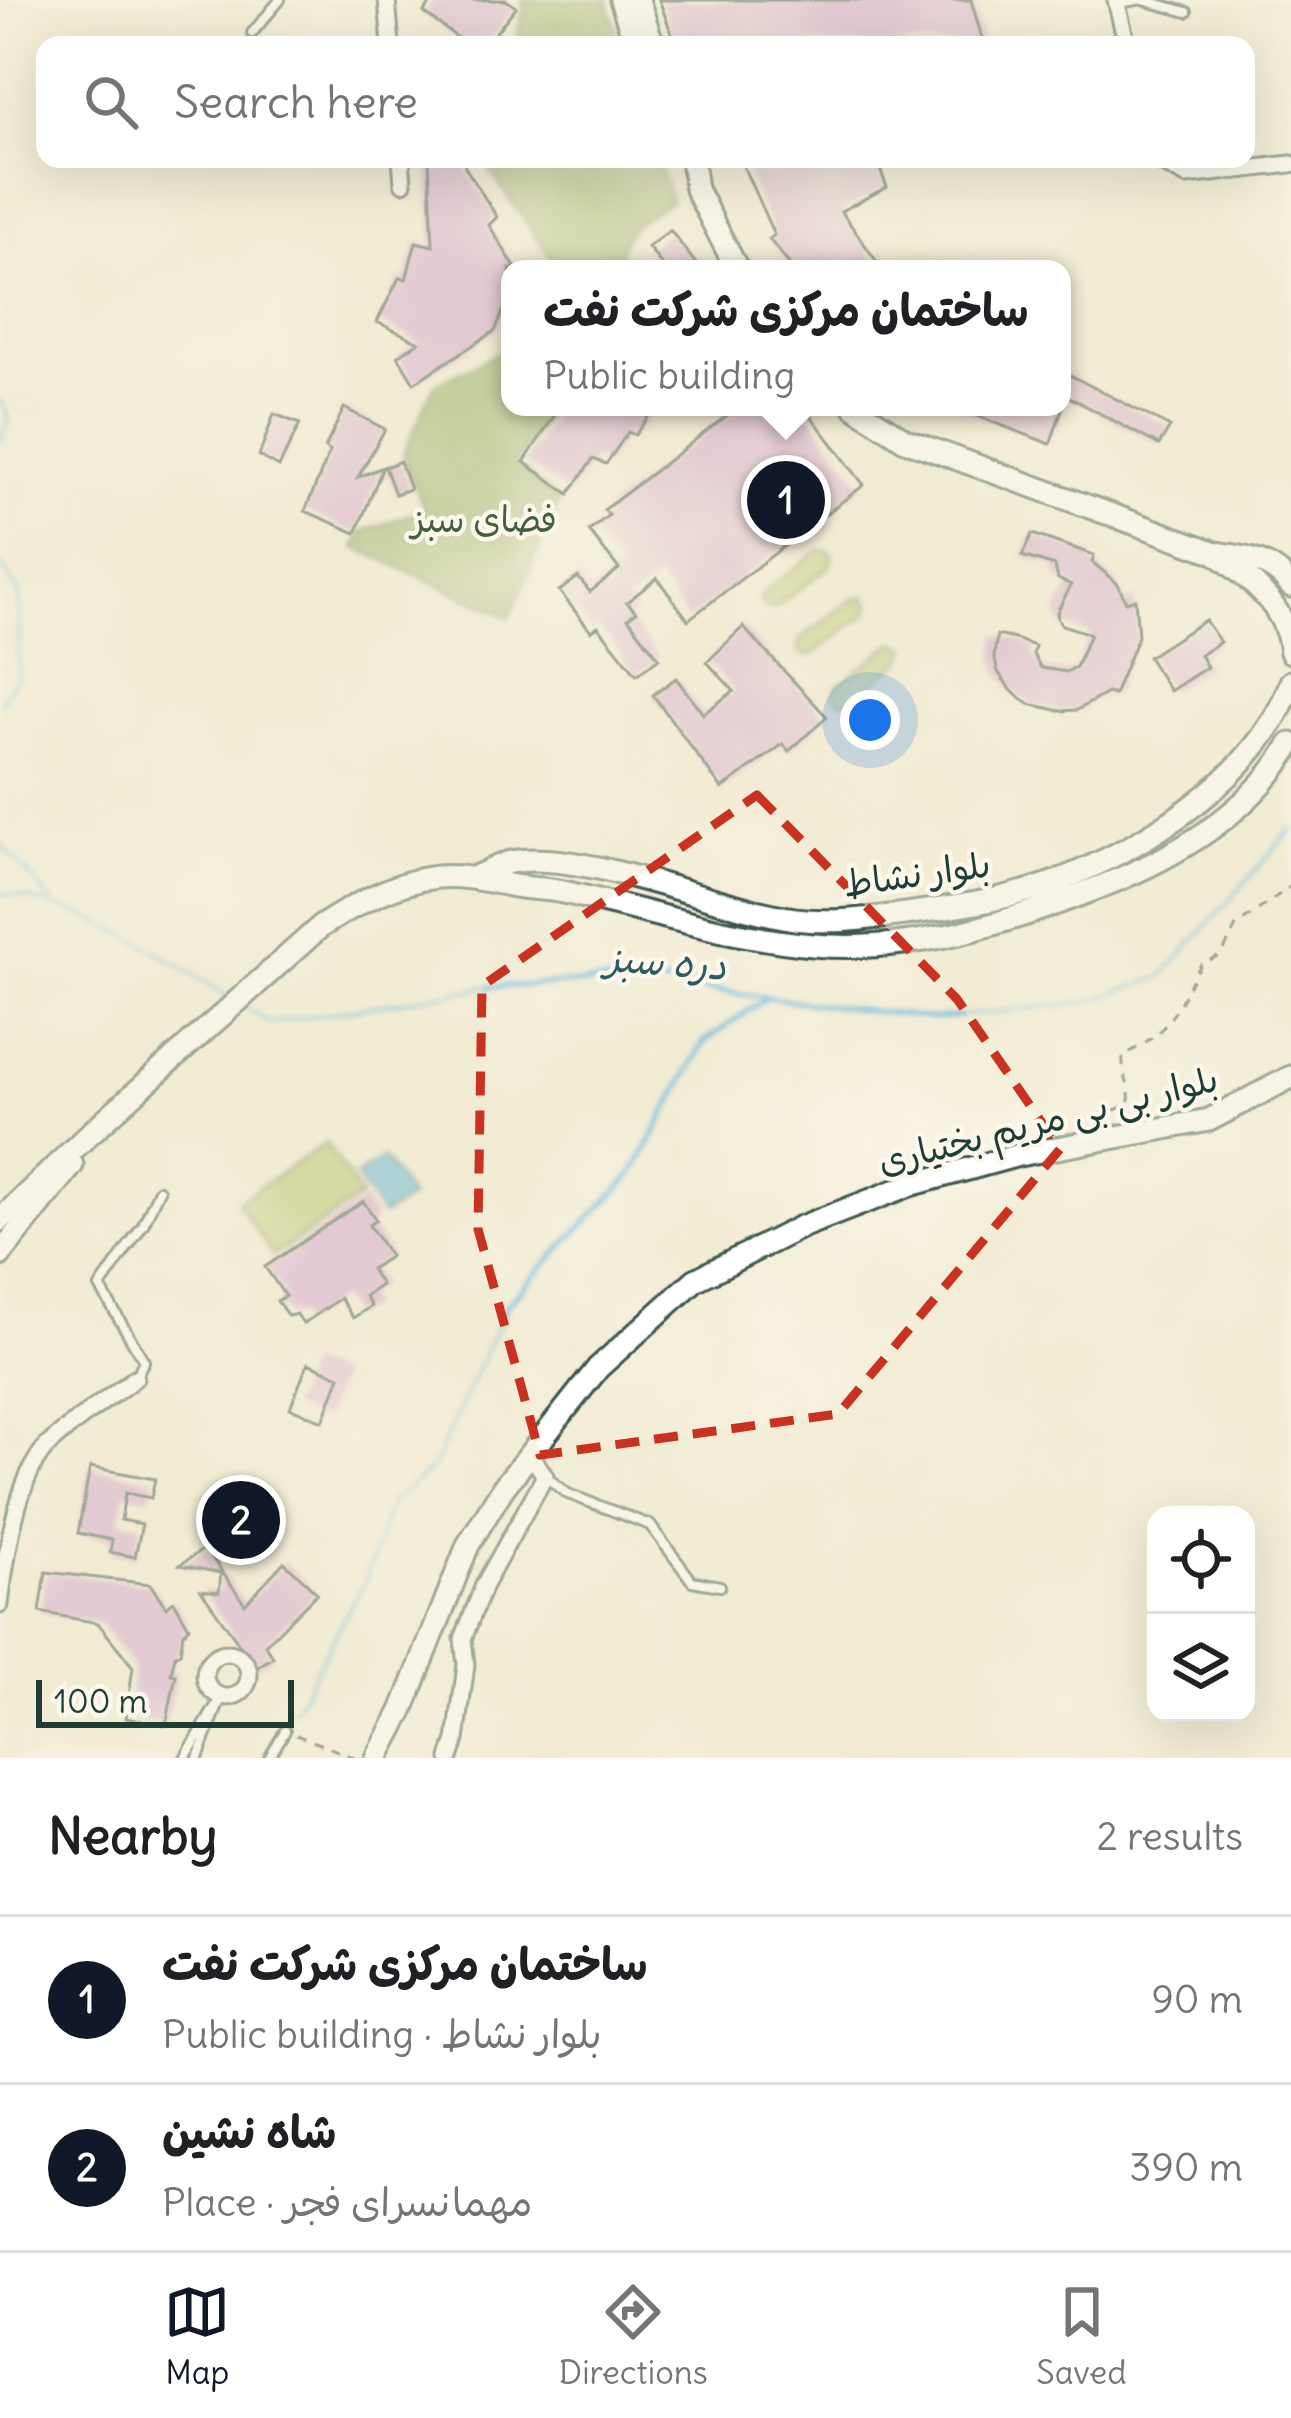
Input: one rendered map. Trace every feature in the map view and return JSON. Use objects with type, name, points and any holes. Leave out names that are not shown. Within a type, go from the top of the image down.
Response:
[{"type":"main road","points":[[621,0],[633,36]]},
{"type":"main road","points":[[638,0],[650,36]]},
{"type":"main road","points":[[680,168],[696,189]]},
{"type":"main road","points":[[693,168],[696,189],[732,260]]},
{"type":"main road","points":[[868,416],[904,440],[1216,553],[1254,558],[1283,575],[1291,586]]},
{"type":"main road","points":[[1216,553],[1257,585],[1277,609],[1291,652]]},
{"type":"main road","name":"بلوار نشاط","points":[[477,876],[511,862],[560,862],[798,920],[873,919],[969,905],[1053,883],[1139,842],[1219,784],[1266,736],[1291,682]]},
{"type":"main road","name":"بلوار نشاط","points":[[0,1220],[320,927],[347,909],[400,887],[432,878],[477,876],[510,886],[558,890],[717,930],[815,946],[921,943],[1042,910],[1155,865],[1226,819],[1280,763],[1291,744]]},
{"type":"main road","name":"بلوار بی بی مریم بختیاری","points":[[377,1758],[402,1711],[468,1545],[529,1452],[598,1368],[671,1299],[720,1265],[910,1185],[1018,1155],[1209,1120],[1291,1077]]},
{"type":"main road","name":"بلوار نشاط","points":[[0,1255],[101,1126]]},
{"type":"street","points":[[387,0],[390,36]]},
{"type":"street","points":[[1116,2],[1125,36]]},
{"type":"street","points":[[1171,168],[1186,176],[1291,164]]},
{"type":"street","points":[[402,168],[403,183]]},
{"type":"street","points":[[0,1605],[14,1530],[33,1466],[46,1447],[136,1378]]},
{"type":"street","points":[[450,1758],[457,1740],[466,1665],[463,1639],[484,1586],[545,1476],[529,1452]]},
{"type":"lane","points":[[252,33],[280,0]]},
{"type":"lane","points":[[1116,2],[1140,0],[1187,12]]},
{"type":"lane","points":[[136,1378],[144,1361],[100,1287],[142,1225],[159,1190]]},
{"type":"lane","points":[[545,1476],[568,1494],[650,1525],[692,1581],[719,1586]]},
{"type":"lane","points":[[185,1758],[218,1701],[198,1758]]},
{"type":"lane","points":[[269,1758],[285,1731]]},
{"type":"path","points":[[1105,1139],[1101,1115],[1128,1105],[1131,1096],[1123,1056],[1177,1015],[1201,964],[1222,954],[1236,926],[1291,886]]},
{"type":"path","points":[[285,1731],[356,1758]]},
{"type":"highlighted area","points":[[757,795],[957,999],[1060,1149],[838,1414],[540,1455],[478,1229],[482,986]]},
{"type":"green space","points":[[522,0],[608,0],[618,36],[517,36]]},
{"type":"green space","points":[[660,168],[671,201],[633,227],[619,260],[552,260],[490,171]]},
{"type":"green space","name":"فضای سبز","points":[[501,352],[501,416],[545,416],[515,464],[559,501],[510,618],[355,547],[362,532],[424,509],[403,455],[434,385]]},
{"type":"green space","points":[[819,550],[833,555],[830,566],[774,609],[764,607],[762,593]]},
{"type":"green space","points":[[856,597],[866,597],[868,613],[812,656],[802,654],[799,640]]},
{"type":"green space","points":[[893,643],[907,649],[904,659],[849,702],[839,701],[834,695],[836,686]]},
{"type":"green space","points":[[326,1143],[361,1197],[273,1256],[237,1202]]},
{"type":"water","points":[[383,1158],[410,1198],[382,1216],[356,1177]]},
{"type":"building","points":[[433,0],[506,0],[516,7],[493,36],[455,36],[424,13]]},
{"type":"building","points":[[659,0],[971,0],[981,36],[673,36]]},
{"type":"building","points":[[429,168],[466,168],[497,217],[489,225],[510,260],[501,260],[501,317],[495,331],[414,383],[398,356],[419,342],[377,322],[399,278],[406,279],[416,242],[433,246]]},
{"type":"building","points":[[744,168],[880,168],[887,187],[841,211],[876,260],[786,260],[769,239],[774,235]]},
{"type":"building","points":[[670,230],[693,260],[658,260],[648,247]]},
{"type":"building","points":[[1071,376],[1170,427],[1159,445],[1071,398]]},
{"type":"building","points":[[344,408],[385,429],[358,477],[383,467],[356,533],[305,511],[330,451],[325,448]]},
{"type":"building","points":[[274,414],[300,424],[279,467],[259,456]]},
{"type":"building","points":[[554,416],[649,416],[635,435],[628,432],[606,464],[593,459],[569,494],[524,462]]},
{"type":"building","points":[[726,416],[811,416],[864,485],[688,620],[657,578],[627,602],[636,612],[628,618],[659,658],[637,675],[598,626],[591,631],[559,591],[578,577],[590,592],[619,569],[589,531],[609,515],[604,510]]},
{"type":"building","points":[[977,416],[1060,416],[1050,444]]},
{"type":"building","points":[[400,461],[410,489],[395,494],[385,467]]},
{"type":"building","points":[[1032,534],[1094,555],[1092,562],[1118,584],[1126,602],[1135,599],[1138,636],[1114,695],[1107,693],[1077,710],[1029,704],[998,672],[997,635],[1035,646],[1033,654],[1041,668],[1066,672],[1076,667],[1090,634],[1062,625],[1058,619],[1071,585],[1058,579],[1055,566],[1022,556]]},
{"type":"building","points":[[1205,620],[1220,642],[1200,655],[1207,667],[1170,691],[1148,657]]},
{"type":"building","points":[[743,627],[827,717],[789,751],[783,744],[722,789],[653,695],[676,678],[703,714],[734,691],[707,662]]},
{"type":"building","points":[[363,1201],[376,1220],[369,1225],[390,1256],[371,1269],[381,1285],[365,1296],[371,1306],[353,1318],[340,1298],[303,1324],[297,1314],[288,1316],[277,1301],[285,1296],[265,1267]]},
{"type":"building","points":[[308,1363],[340,1376],[323,1421],[290,1408]]},
{"type":"building","points":[[90,1467],[155,1479],[151,1498],[125,1493],[121,1520],[142,1524],[135,1557],[110,1552],[112,1540],[78,1533]]},
{"type":"building","points":[[205,1548],[245,1604],[284,1562],[317,1593],[265,1645],[273,1657],[256,1668],[201,1590],[219,1592],[221,1573],[180,1565]]},
{"type":"building","points":[[46,1572],[150,1584],[166,1607],[174,1601],[189,1627],[175,1655],[166,1725],[126,1718],[133,1667],[98,1623],[40,1612]]},
{"type":"waterway","points":[[0,400],[9,419],[0,442]]},
{"type":"waterway","points":[[0,565],[20,593],[18,675],[0,702]]},
{"type":"waterway","name":"دره سبز","points":[[242,1005],[269,1023],[487,987],[642,981],[934,1019],[1088,1002],[1162,977],[1291,830]]},
{"type":"waterway","points":[[0,843],[52,901]]},
{"type":"waterway","name":"دره سبز","points":[[0,893],[95,920],[232,999]]},
{"type":"waterway","points":[[294,1710],[366,1578],[390,1503],[432,1469],[507,1304],[634,1173],[704,1042],[765,999]]},
{"type":"place","name":"ساختمان مرکزی شرکت نفت","points":[[786,500]]},
{"type":"place","name":"شاه نشین","points":[[241,1520]]}]
